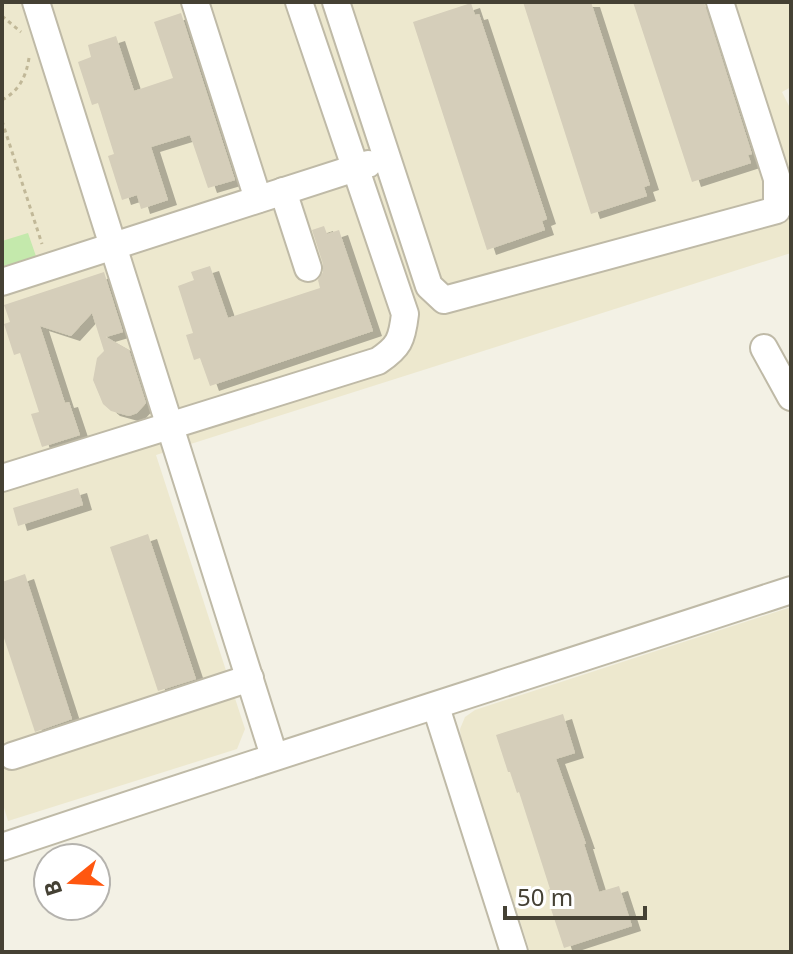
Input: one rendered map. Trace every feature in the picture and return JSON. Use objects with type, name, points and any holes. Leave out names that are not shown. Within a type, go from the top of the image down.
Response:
[{"type":"street","points":[[36,2],[274,756]]},
{"type":"street","points":[[195,2],[258,199]]},
{"type":"street","points":[[2,478],[378,361],[396,349],[403,332],[405,314],[299,2]]},
{"type":"street","points":[[336,2],[429,286],[444,300],[777,210],[777,179],[720,2]]},
{"type":"street","points":[[2,282],[387,157]]},
{"type":"street","points":[[283,191],[308,268]]},
{"type":"street","points":[[764,348],[791,397]]},
{"type":"street","points":[[2,847],[791,590]]},
{"type":"street","points":[[12,756],[250,678]]},
{"type":"street","points":[[436,707],[514,952]]},
{"type":"path","points":[[2,16],[19,30],[26,43]]},
{"type":"path","points":[[2,100],[20,86],[29,58]]},
{"type":"path","points":[[2,121],[50,267]]},
{"type":"shaded area","points":[[2,2],[791,2],[791,87],[782,92],[791,110],[791,253],[156,455],[245,729],[237,749],[8,821],[2,801]]},
{"type":"shaded area","points":[[791,607],[791,952],[530,952],[461,740],[460,729],[465,717],[475,710]]},
{"type":"green space","points":[[28,233],[38,262],[2,274],[2,241]]},
{"type":"building","points":[[523,2],[591,2],[650,185],[644,187],[647,196],[591,214]]},
{"type":"building","points":[[633,2],[704,2],[752,154],[748,155],[751,163],[692,182]]},
{"type":"building","points":[[471,3],[475,15],[479,14],[547,219],[542,221],[545,230],[487,250],[413,22]]},
{"type":"building","points":[[181,13],[235,180],[208,188],[190,135],[151,147],[168,200],[141,209],[137,195],[122,200],[108,156],[114,154],[98,103],[92,105],[78,62],[91,57],[88,45],[116,36],[134,91],[173,78],[154,22]]},
{"type":"building","points":[[324,226],[327,234],[339,230],[373,331],[210,386],[200,358],[194,360],[186,335],[193,333],[178,286],[194,280],[191,272],[210,266],[228,318],[320,288],[318,280],[323,264],[312,230]]},
{"type":"building","points":[[104,272],[123,332],[106,337],[129,350],[146,403],[137,413],[129,416],[111,411],[103,404],[93,380],[97,358],[104,351],[92,313],[71,336],[40,326],[65,403],[69,402],[80,435],[42,447],[31,414],[39,412],[20,353],[14,355],[4,324],[10,322],[4,305]]},
{"type":"building","points":[[78,488],[83,505],[18,526],[13,508]]},
{"type":"building","points":[[148,534],[196,679],[158,691],[110,547]]},
{"type":"building","points":[[25,574],[72,719],[35,732],[2,632],[2,582]]},
{"type":"building","points":[[563,714],[575,753],[556,759],[599,892],[619,886],[632,926],[564,948],[551,909],[550,889],[519,792],[508,772],[496,735]]}]
